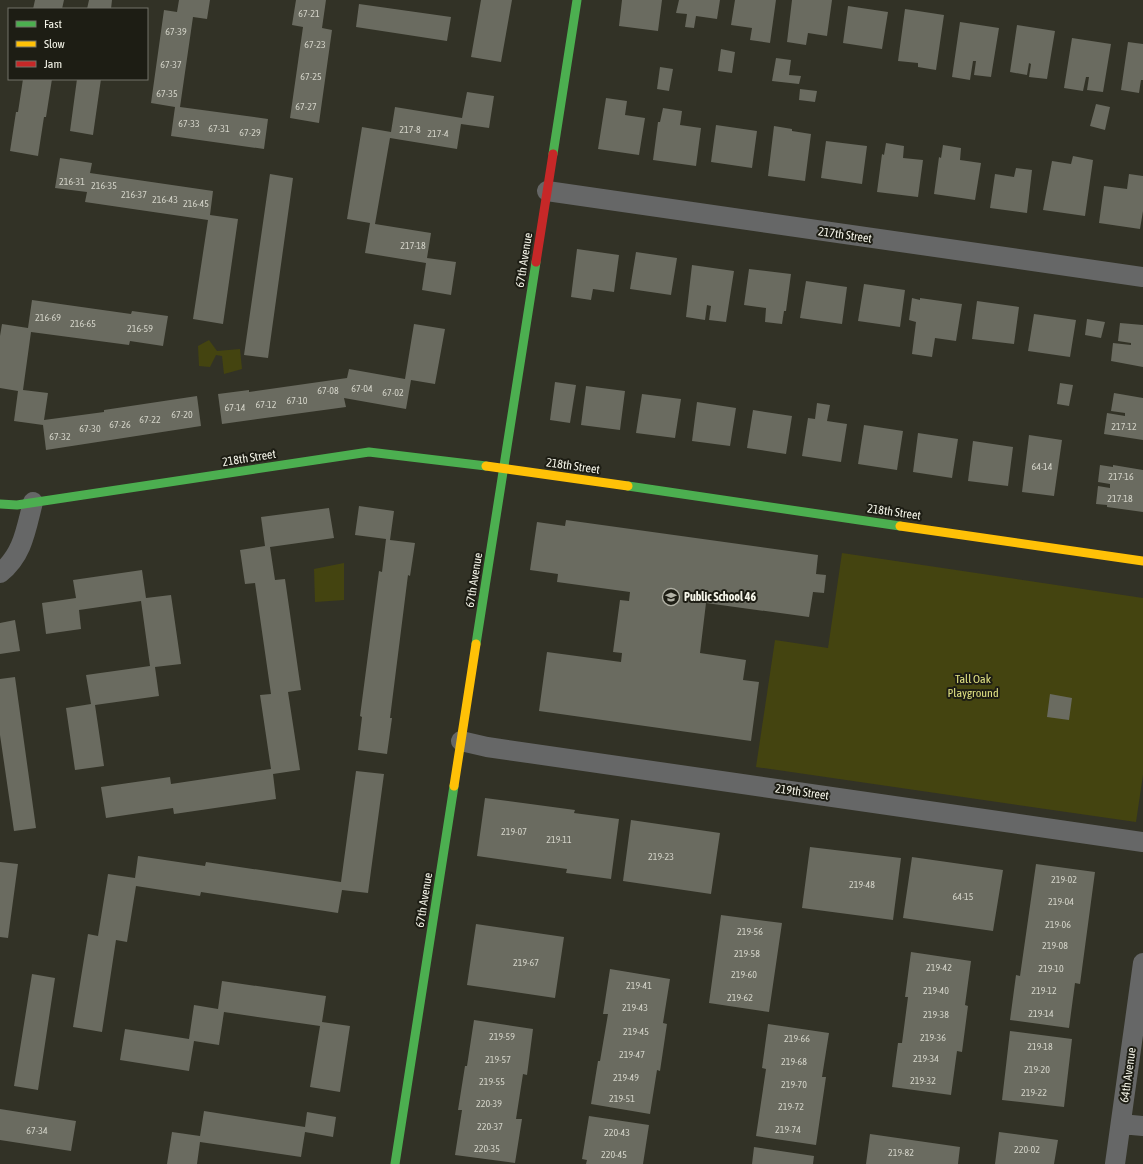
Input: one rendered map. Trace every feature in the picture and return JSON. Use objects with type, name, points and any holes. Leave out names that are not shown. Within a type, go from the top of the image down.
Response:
[{"type":"street","name":"67th Avenue","points":[[395,1164],[577,0]]},
{"type":"street","name":"217th Street","points":[[547,191],[1143,277]]},
{"type":"street","name":"218th Street","points":[[0,504],[17,505],[369,452],[526,471],[1143,560]]},
{"type":"street","points":[[0,573],[9,566],[22,544],[33,502]]},
{"type":"street","name":"219th Street","points":[[461,741],[486,747],[1143,842]]},
{"type":"street","name":"64th Avenue","points":[[1115,1164],[1143,963]]},
{"type":"street","points":[[1121,1124],[1143,1126]]},
{"type":"green space","points":[[209,340],[217,351],[240,349],[242,369],[224,374],[222,356],[216,355],[210,367],[199,366],[198,346]]},
{"type":"green space","name":"Tall Oak Playground","points":[[842,553],[1143,598],[1143,775],[1136,822],[756,767],[775,640],[828,648]]},
{"type":"green space","points":[[344,563],[344,600],[315,602],[314,569]]},
{"type":"building","points":[[35,0],[64,0],[62,8],[33,8]]},
{"type":"building","points":[[89,0],[112,0],[111,8],[87,8]]},
{"type":"building","points":[[179,0],[210,0],[207,19],[193,17],[180,107],[268,119],[264,149],[171,136],[175,107],[151,103],[164,10],[177,12]]},
{"type":"building","points":[[296,0],[326,0],[322,28],[332,30],[319,123],[290,118],[303,27],[292,25]]},
{"type":"building","points":[[481,0],[512,0],[501,62],[471,57]]},
{"type":"building","points":[[622,0],[662,0],[658,31],[619,26]]},
{"type":"building","points":[[679,0],[720,0],[717,19],[696,16],[694,28],[685,27],[687,14],[676,13]]},
{"type":"building","points":[[735,0],[776,0],[770,43],[750,40],[752,28],[731,25]]},
{"type":"building","points":[[792,0],[832,0],[827,36],[808,33],[806,45],[787,42]]},
{"type":"building","points":[[359,4],[451,17],[447,41],[356,27]]},
{"type":"building","points":[[848,6],[888,12],[882,49],[843,43]]},
{"type":"building","points":[[905,9],[944,15],[936,70],[918,67],[918,63],[898,61]]},
{"type":"building","points":[[960,22],[999,28],[991,77],[974,75],[976,61],[973,61],[970,80],[952,77]]},
{"type":"building","points":[[1017,25],[1055,31],[1047,79],[1029,77],[1031,64],[1029,63],[1027,75],[1010,72]]},
{"type":"building","points":[[1072,38],[1111,44],[1103,92],[1087,90],[1089,77],[1086,77],[1083,91],[1064,88]]},
{"type":"building","points":[[1128,42],[1143,44],[1143,80],[1141,80],[1139,93],[1121,90]]},
{"type":"building","points":[[721,49],[735,52],[732,73],[718,71]]},
{"type":"building","points":[[776,58],[791,60],[789,75],[801,76],[799,84],[772,81]]},
{"type":"building","points":[[660,67],[673,69],[669,91],[657,89]]},
{"type":"building","points":[[23,80],[52,80],[38,156],[10,151],[16,112],[18,112]]},
{"type":"building","points":[[77,80],[101,80],[93,135],[70,131]]},
{"type":"building","points":[[800,89],[817,91],[815,102],[799,100]]},
{"type":"building","points":[[467,92],[494,96],[489,128],[461,124],[457,149],[390,138],[375,224],[431,233],[427,258],[456,262],[451,295],[422,290],[426,263],[365,253],[370,223],[347,219],[362,127],[391,132],[395,107],[462,118]]},
{"type":"building","points":[[606,98],[627,101],[625,115],[645,118],[639,155],[598,149]]},
{"type":"building","points":[[1096,104],[1110,107],[1105,130],[1090,126]]},
{"type":"building","points":[[663,108],[682,111],[680,125],[701,128],[696,166],[653,160],[658,122],[660,122]]},
{"type":"building","points":[[716,125],[757,131],[752,168],[711,162]]},
{"type":"building","points":[[774,126],[811,134],[805,181],[768,176]]},
{"type":"building","points":[[826,141],[867,146],[862,184],[821,178]]},
{"type":"building","points":[[886,143],[904,146],[903,158],[923,160],[918,197],[877,192],[882,154],[884,155]]},
{"type":"building","points":[[943,145],[961,148],[960,160],[981,163],[975,200],[934,194],[939,157],[941,158]]},
{"type":"building","points":[[1073,156],[1093,160],[1085,216],[1043,210],[1052,161],[1071,164]]},
{"type":"building","points":[[60,158],[92,163],[90,173],[213,191],[210,215],[238,219],[223,324],[193,319],[208,220],[85,202],[87,192],[55,188]]},
{"type":"building","points":[[1016,168],[1032,170],[1027,213],[990,208],[995,174],[1014,177]]},
{"type":"building","points":[[270,174],[293,178],[268,358],[244,355]]},
{"type":"building","points":[[1129,174],[1143,176],[1143,211],[1140,229],[1099,223],[1104,186],[1127,189]]},
{"type":"building","points":[[577,249],[619,255],[614,292],[593,289],[591,300],[571,297]]},
{"type":"building","points":[[636,252],[677,258],[671,295],[630,289]]},
{"type":"building","points":[[692,265],[734,271],[726,322],[709,320],[711,306],[707,305],[705,320],[686,317]]},
{"type":"building","points":[[749,269],[791,274],[786,311],[784,311],[782,324],[765,322],[766,308],[744,305]]},
{"type":"building","points":[[806,281],[847,287],[842,324],[800,318]]},
{"type":"building","points":[[864,284],[905,290],[900,327],[858,321]]},
{"type":"building","points":[[912,298],[962,304],[956,341],[935,338],[932,357],[912,354],[916,322],[909,320]]},
{"type":"building","points":[[32,300],[131,314],[132,311],[168,316],[163,346],[130,341],[129,345],[31,332],[23,390],[48,393],[44,420],[104,412],[104,410],[197,396],[201,426],[46,450],[43,425],[14,421],[18,391],[0,388],[0,336],[2,324],[28,328]]},
{"type":"building","points":[[977,301],[1019,307],[1014,344],[972,339]]},
{"type":"building","points":[[1034,314],[1076,320],[1070,357],[1028,351]]},
{"type":"building","points":[[1087,319],[1105,322],[1101,338],[1085,335]]},
{"type":"building","points":[[1120,323],[1143,325],[1143,367],[1111,361],[1113,343],[1131,345],[1131,343],[1118,341]]},
{"type":"building","points":[[414,324],[445,329],[435,384],[411,380],[406,409],[344,398],[346,407],[222,424],[218,394],[249,390],[249,392],[347,378],[349,369],[405,379]]},
{"type":"building","points":[[555,382],[576,385],[570,423],[550,420]]},
{"type":"building","points":[[1060,383],[1073,385],[1069,406],[1057,404]]},
{"type":"building","points":[[586,386],[625,391],[620,430],[581,425]]},
{"type":"building","points":[[1114,393],[1143,398],[1143,440],[1104,434],[1107,413],[1125,416],[1125,413],[1111,411]]},
{"type":"building","points":[[642,394],[681,399],[675,438],[636,433]]},
{"type":"building","points":[[697,402],[736,408],[730,446],[692,441]]},
{"type":"building","points":[[817,403],[830,405],[827,421],[847,424],[841,462],[802,456],[808,418],[815,419]]},
{"type":"building","points":[[753,410],[792,416],[786,454],[747,448]]},
{"type":"building","points":[[864,425],[903,431],[897,470],[858,464]]},
{"type":"building","points":[[918,433],[958,439],[952,478],[913,472]]},
{"type":"building","points":[[1029,435],[1062,440],[1054,496],[1022,492]]},
{"type":"building","points":[[973,441],[1013,447],[1008,486],[968,481]]},
{"type":"building","points":[[1100,465],[1113,467],[1113,465],[1143,470],[1143,512],[1096,504],[1098,486],[1110,488],[1110,484],[1098,482]]},
{"type":"building","points":[[359,506],[394,511],[390,540],[415,543],[410,576],[408,575],[390,718],[392,718],[387,754],[358,750],[362,717],[360,716],[379,571],[382,572],[386,539],[355,535]]},
{"type":"building","points":[[329,508],[334,538],[270,547],[275,580],[285,579],[301,690],[288,692],[300,770],[273,774],[276,799],[174,814],[173,808],[106,818],[101,787],[170,777],[171,784],[271,769],[260,695],[271,694],[255,583],[245,584],[240,550],[265,546],[261,517]]},
{"type":"building","points":[[566,520],[818,555],[816,574],[826,575],[824,593],[813,592],[809,617],[706,603],[700,653],[746,660],[743,680],[759,682],[751,741],[539,711],[547,652],[621,662],[622,653],[613,652],[620,600],[629,601],[630,592],[557,582],[558,574],[530,570],[537,522],[565,526]]},
{"type":"building","points":[[142,570],[146,598],[171,595],[181,664],[155,667],[159,696],[95,705],[104,766],[75,770],[66,708],[91,704],[86,675],[150,666],[141,601],[79,610],[81,629],[46,634],[42,603],[76,598],[73,580]]},
{"type":"building","points":[[15,620],[20,651],[0,654],[0,623]]},
{"type":"building","points":[[15,677],[36,828],[14,831],[0,735],[0,679]]},
{"type":"building","points":[[1050,694],[1072,698],[1069,720],[1047,717]]},
{"type":"building","points":[[356,771],[384,774],[368,893],[342,890],[338,913],[201,892],[200,896],[136,886],[127,942],[116,940],[102,1032],[73,1027],[88,934],[98,936],[108,874],[135,878],[138,856],[205,866],[206,862],[341,882]]},
{"type":"building","points":[[485,798],[575,810],[574,813],[619,819],[611,879],[566,873],[567,869],[477,856]]},
{"type":"building","points":[[631,820],[720,833],[711,894],[623,881]]},
{"type":"building","points":[[810,847],[901,858],[893,920],[802,908]]},
{"type":"building","points":[[912,857],[1003,870],[993,931],[903,918]]},
{"type":"building","points":[[0,862],[18,864],[8,938],[0,937]]},
{"type":"building","points":[[1036,864],[1095,872],[1080,984],[1075,983],[1069,1028],[1010,1020],[1016,975],[1020,976]]},
{"type":"building","points":[[721,915],[782,923],[769,1012],[709,1003]]},
{"type":"building","points":[[476,924],[564,937],[555,998],[467,985]]},
{"type":"building","points":[[911,952],[971,961],[965,1005],[968,1006],[962,1052],[957,1051],[951,1095],[892,1087],[898,1043],[902,1043],[908,997],[905,997]]},
{"type":"building","points":[[610,969],[670,979],[663,1023],[667,1024],[660,1071],[657,1070],[650,1114],[591,1104],[608,1014],[603,1014]]},
{"type":"building","points":[[32,974],[55,978],[38,1090],[14,1086]]},
{"type":"building","points":[[222,981],[326,996],[322,1022],[350,1026],[340,1092],[310,1087],[320,1026],[224,1012],[219,1045],[194,1041],[189,1071],[120,1060],[125,1029],[189,1039],[194,1005],[218,1009]]},
{"type":"building","points":[[474,1020],[533,1029],[527,1075],[523,1074],[516,1119],[522,1119],[515,1163],[455,1155],[462,1110],[458,1110]]},
{"type":"building","points":[[768,1024],[829,1033],[822,1077],[826,1077],[816,1145],[756,1136],[766,1069],[762,1068]]},
{"type":"building","points":[[1010,1031],[1072,1039],[1064,1107],[1002,1100]]},
{"type":"building","points":[[0,1109],[76,1121],[71,1151],[0,1140]]},
{"type":"building","points":[[204,1111],[305,1127],[307,1112],[336,1117],[333,1137],[305,1132],[301,1157],[200,1142],[197,1164],[167,1164],[172,1132],[200,1136]]},
{"type":"building","points":[[589,1116],[649,1125],[643,1164],[586,1164],[587,1160],[582,1159]]},
{"type":"building","points":[[999,1132],[1058,1140],[1054,1164],[995,1164]]},
{"type":"building","points":[[870,1134],[960,1147],[958,1164],[866,1164]]},
{"type":"building","points":[[754,1147],[814,1156],[813,1164],[752,1164]]},
{"type":"traffic: fast","points":[[553,154],[577,0]]},
{"type":"traffic: fast","points":[[476,644],[536,262]]},
{"type":"traffic: fast","points":[[0,504],[17,505],[369,452],[486,466]]},
{"type":"traffic: fast","points":[[628,486],[900,526]]},
{"type":"traffic: fast","points":[[395,1164],[454,786]]},
{"type":"traffic: slow","points":[[486,466],[628,486]]},
{"type":"traffic: slow","points":[[900,526],[1143,561]]},
{"type":"traffic: slow","points":[[454,786],[476,644]]},
{"type":"traffic: jam","points":[[536,262],[553,154]]},
{"type":"place","name":"Public School 46","points":[[671,597]]}]
